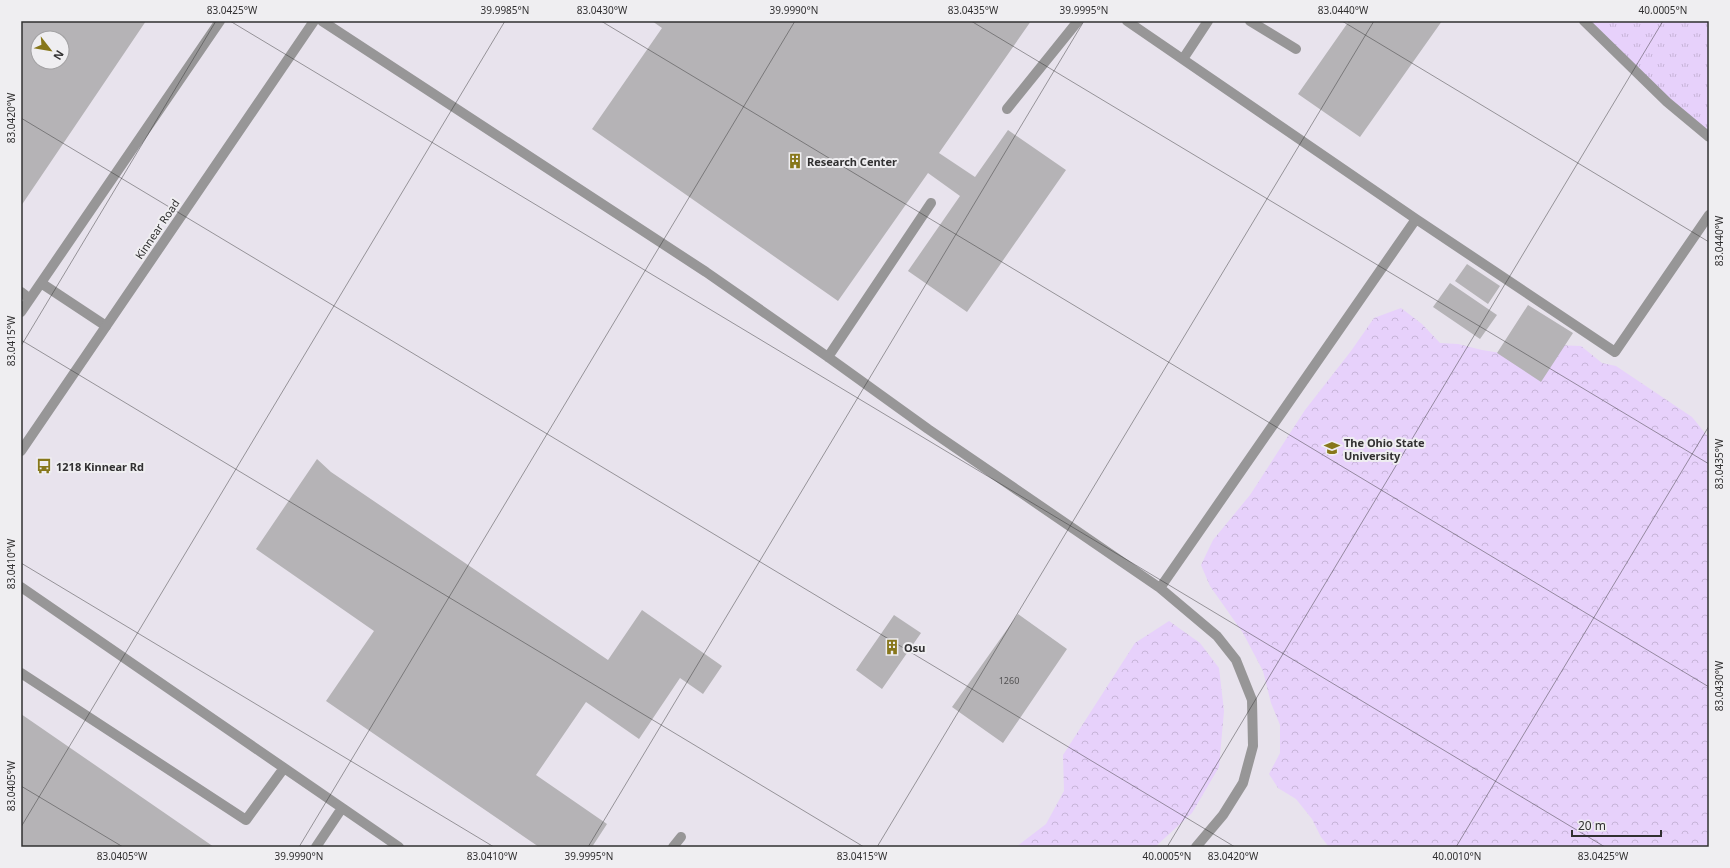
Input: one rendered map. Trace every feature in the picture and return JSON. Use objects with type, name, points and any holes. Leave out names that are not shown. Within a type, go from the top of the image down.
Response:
[{"type":"street","points":[[21,312],[220,21]]},
{"type":"street","name":"Kinnear Road","points":[[21,451],[314,21]]},
{"type":"street","points":[[322,21],[700,268],[928,429],[1160,588],[1217,636],[1236,660],[1252,700],[1253,746],[1243,783],[1223,815],[1196,847]]},
{"type":"street","points":[[1007,109],[1078,21]]},
{"type":"street","points":[[1127,21],[1416,219],[1615,352],[1709,215]]},
{"type":"street","points":[[1183,59],[1208,21]]},
{"type":"street","points":[[1250,21],[1296,49]]},
{"type":"street","points":[[1584,21],[1667,102],[1709,137]]},
{"type":"street","points":[[828,357],[931,203]]},
{"type":"street","points":[[1160,588],[1416,219]]},
{"type":"street","points":[[41,283],[106,326]]},
{"type":"street","points":[[21,292],[30,299]]},
{"type":"street","points":[[21,587],[400,847]]},
{"type":"street","points":[[21,673],[246,820],[284,768]]},
{"type":"street","points":[[316,847],[342,808]]},
{"type":"street","points":[[673,847],[681,837]]},
{"type":"shaded area","points":[[21,21],[1709,21],[1709,847],[21,847]]},
{"type":"green space","points":[[1584,21],[1709,21],[1709,137]]},
{"type":"green space","points":[[1401,308],[1422,324],[1440,343],[1458,344],[1482,350],[1520,356],[1556,345],[1581,346],[1602,363],[1616,366],[1692,417],[1709,438],[1709,847],[1329,847],[1321,837],[1312,819],[1296,799],[1278,788],[1269,774],[1280,753],[1280,725],[1271,703],[1263,671],[1243,633],[1210,586],[1201,565],[1213,540],[1250,495],[1305,410],[1351,351],[1374,318]]},
{"type":"green space","points":[[1169,621],[1200,643],[1219,668],[1224,711],[1219,767],[1192,813],[1155,847],[1016,847],[1046,824],[1064,791],[1063,755],[1135,643]]},
{"type":"building","points":[[21,21],[146,21],[21,206]]},
{"type":"building","name":"Research Center","points":[[652,21],[1031,21],[939,153],[975,177],[1008,130],[1066,170],[967,312],[908,271],[960,196],[928,173],[838,301],[592,129],[662,28]]},
{"type":"building","points":[[1349,21],[1442,21],[1360,137],[1298,94]]},
{"type":"building","points":[[1467,264],[1500,286],[1488,304],[1455,281]]},
{"type":"building","points":[[1450,283],[1497,315],[1480,339],[1433,307]]},
{"type":"building","points":[[1528,305],[1573,333],[1541,382],[1497,353]]},
{"type":"building","points":[[317,459],[331,472],[608,660],[642,610],[722,666],[703,694],[680,678],[639,739],[586,702],[536,775],[607,824],[592,847],[539,847],[326,701],[374,631],[256,549]]},
{"type":"building","points":[[1018,614],[1067,649],[1003,743],[952,707]]},
{"type":"building","name":"Osu","points":[[894,615],[921,633],[882,689],[856,670]]},
{"type":"building","points":[[21,714],[214,847],[21,847]]},
{"type":"place","name":"Research Center","points":[[795,161]]},
{"type":"place","name":"The Ohio State University","points":[[1332,448]]},
{"type":"place","name":"1218 Kinnear Rd","points":[[44,466]]},
{"type":"place","name":"Osu","points":[[892,647]]}]
